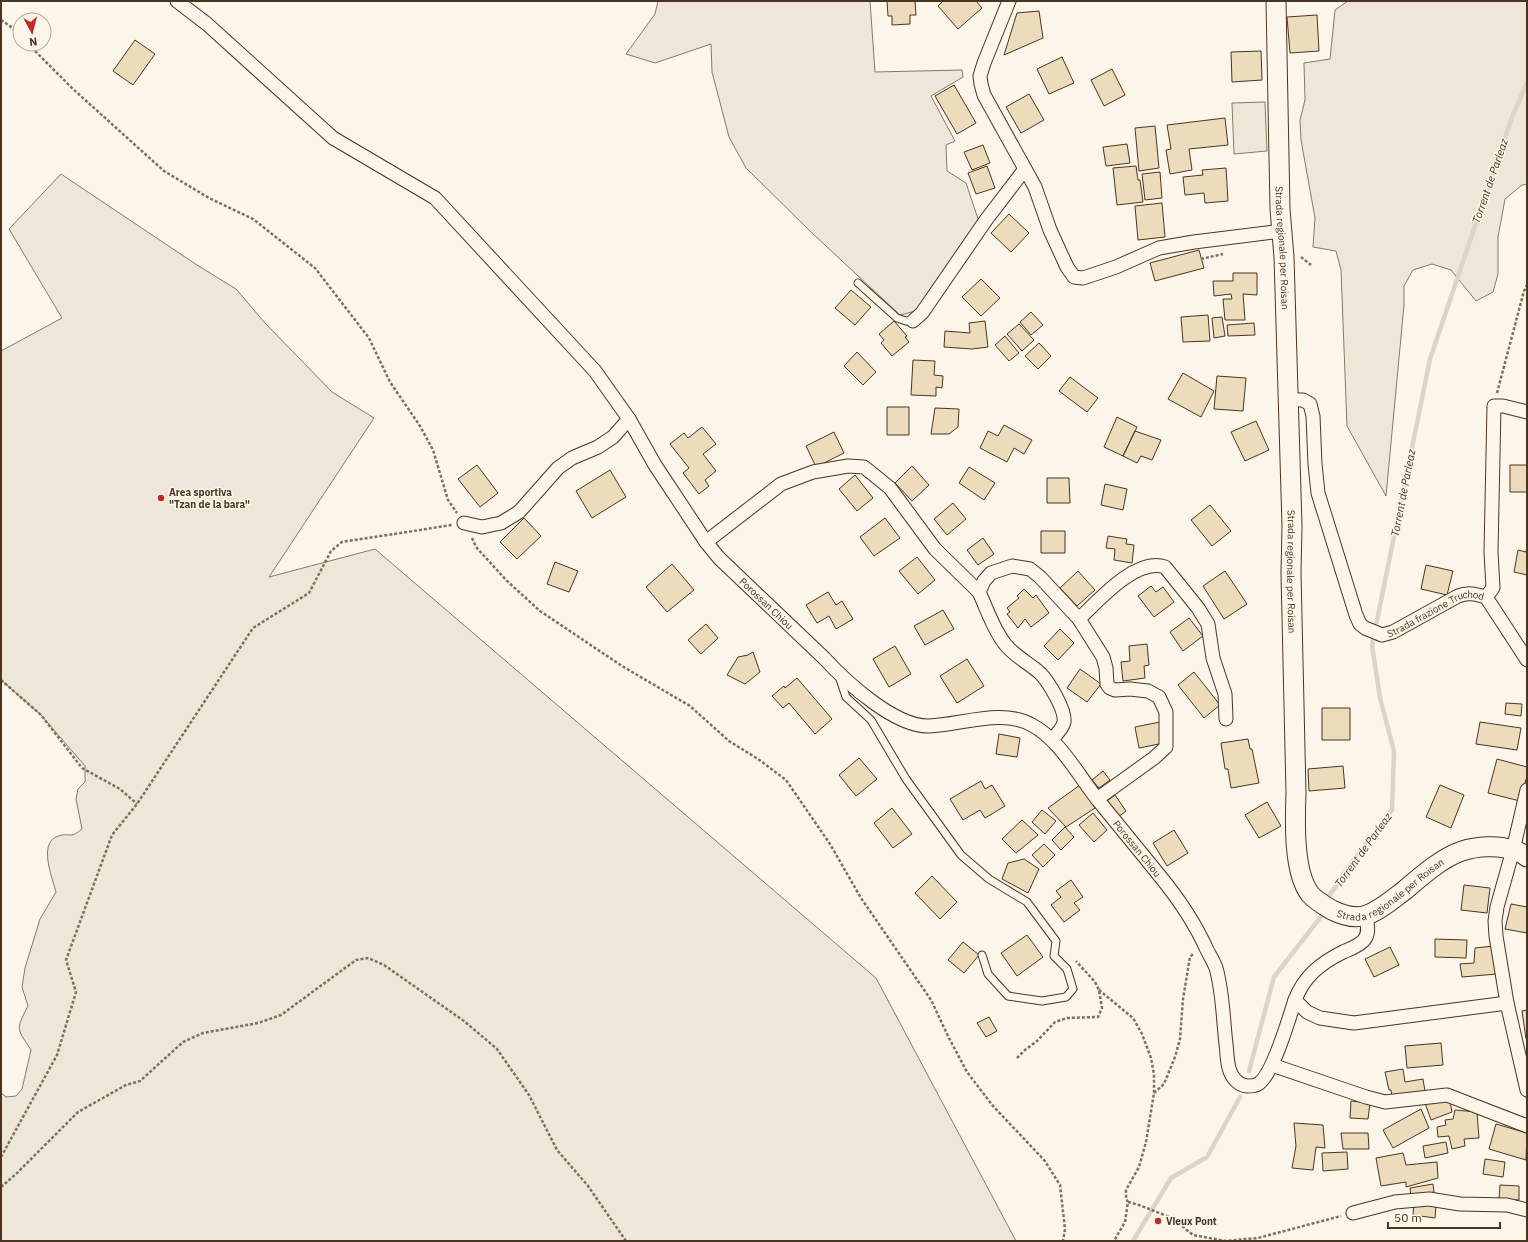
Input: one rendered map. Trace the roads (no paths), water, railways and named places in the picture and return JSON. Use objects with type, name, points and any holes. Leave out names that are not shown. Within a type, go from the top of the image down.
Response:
[{"type":"main road","name":"Strada regionale per Roisan","points":[[1276,1],[1280,209],[1284,257],[1292,526],[1291,573],[1296,793],[1295,821],[1299,865],[1305,885],[1310,894],[1324,905],[1337,912],[1353,917],[1366,916],[1387,904],[1416,880],[1462,850],[1482,847],[1501,848],[1520,853]]},
{"type":"street","name":"Porossan Chiou","points":[[177,1],[207,24],[333,138],[435,198],[595,371],[629,419],[655,466],[706,542],[719,558],[824,658],[838,674],[888,713],[912,725],[928,726],[1002,717],[1031,724],[1052,739],[1097,799],[1160,876],[1194,924],[1216,967],[1229,1068],[1234,1079],[1242,1085],[1251,1086],[1258,1084],[1265,1078],[1272,1065],[1300,987],[1312,972],[1364,940],[1368,930],[1366,916]]},
{"type":"street","points":[[1009,1],[984,63],[980,76],[981,84],[984,95],[1035,187],[1050,230],[1067,267],[1074,277],[1083,278],[1116,267],[1159,248],[1282,231]]},
{"type":"street","points":[[913,321],[922,313],[986,220],[1025,169]]},
{"type":"street","name":"Strada frazione Truchod","points":[[1289,400],[1303,400],[1310,404],[1313,416],[1318,493],[1360,624],[1365,628],[1382,635],[1394,632],[1458,596],[1467,593],[1486,597],[1527,660]]},
{"type":"street","points":[[1486,597],[1493,588],[1491,552],[1494,406],[1503,406],[1527,412]]},
{"type":"street","points":[[464,523],[482,527],[501,523],[519,512],[558,468],[572,458],[598,447],[613,437],[629,419]]},
{"type":"street","points":[[706,542],[781,484],[813,472],[848,466],[864,467],[890,488],[935,549],[979,592],[993,624],[1004,644],[1041,674],[1058,700],[1063,715],[1064,722],[1058,734],[1052,739]]},
{"type":"street","points":[[1079,619],[1126,576],[1150,565],[1160,565],[1165,567],[1198,608],[1208,624],[1214,658],[1225,694],[1226,718]]},
{"type":"street","points":[[979,592],[984,580],[991,574],[1012,566],[1030,569],[1040,577],[1079,619],[1103,657],[1106,668],[1107,684],[1110,688],[1115,690],[1130,689],[1148,691],[1159,697],[1166,712],[1166,747],[1154,758],[1097,799]]},
{"type":"street","points":[[1526,798],[1520,853],[1497,906],[1495,920],[1496,936],[1507,1003],[1527,1090]]},
{"type":"street","points":[[1296,1000],[1307,1012],[1320,1018],[1354,1023],[1507,1003]]},
{"type":"street","points":[[1272,1065],[1385,1102],[1447,1095],[1527,1126]]},
{"type":"street","points":[[1353,1213],[1395,1202],[1429,1199],[1460,1204],[1508,1205],[1527,1210]]},
{"type":"lane","points":[[858,283],[897,318],[906,321],[913,321]]},
{"type":"lane","name":"Porossan Chiou","points":[[838,674],[846,697],[871,720],[906,779],[961,855],[989,879],[1027,902],[1032,907],[1056,941],[1054,956],[1067,969],[1074,989],[1066,997],[1042,1001],[1008,996],[988,974],[982,955]]},
{"type":"waterway","name":"Torrent de Parleaz","points":[[1329,896],[1355,858],[1392,810],[1394,751],[1380,698],[1372,645],[1430,359],[1512,117],[1527,83]]},
{"type":"waterway","name":"Torrent de Parleaz","points":[[1249,1071],[1274,977],[1323,914]]},
{"type":"waterway","name":"Torrent de Parleaz","points":[[1133,1241],[1171,1178],[1207,1157],[1240,1097]]},
{"type":"place","name":"Area sportiva \"Tzan de la bara\"","points":[[161,498]]},
{"type":"place","name":"Vieux Pont","points":[[1158,1221]]}]
